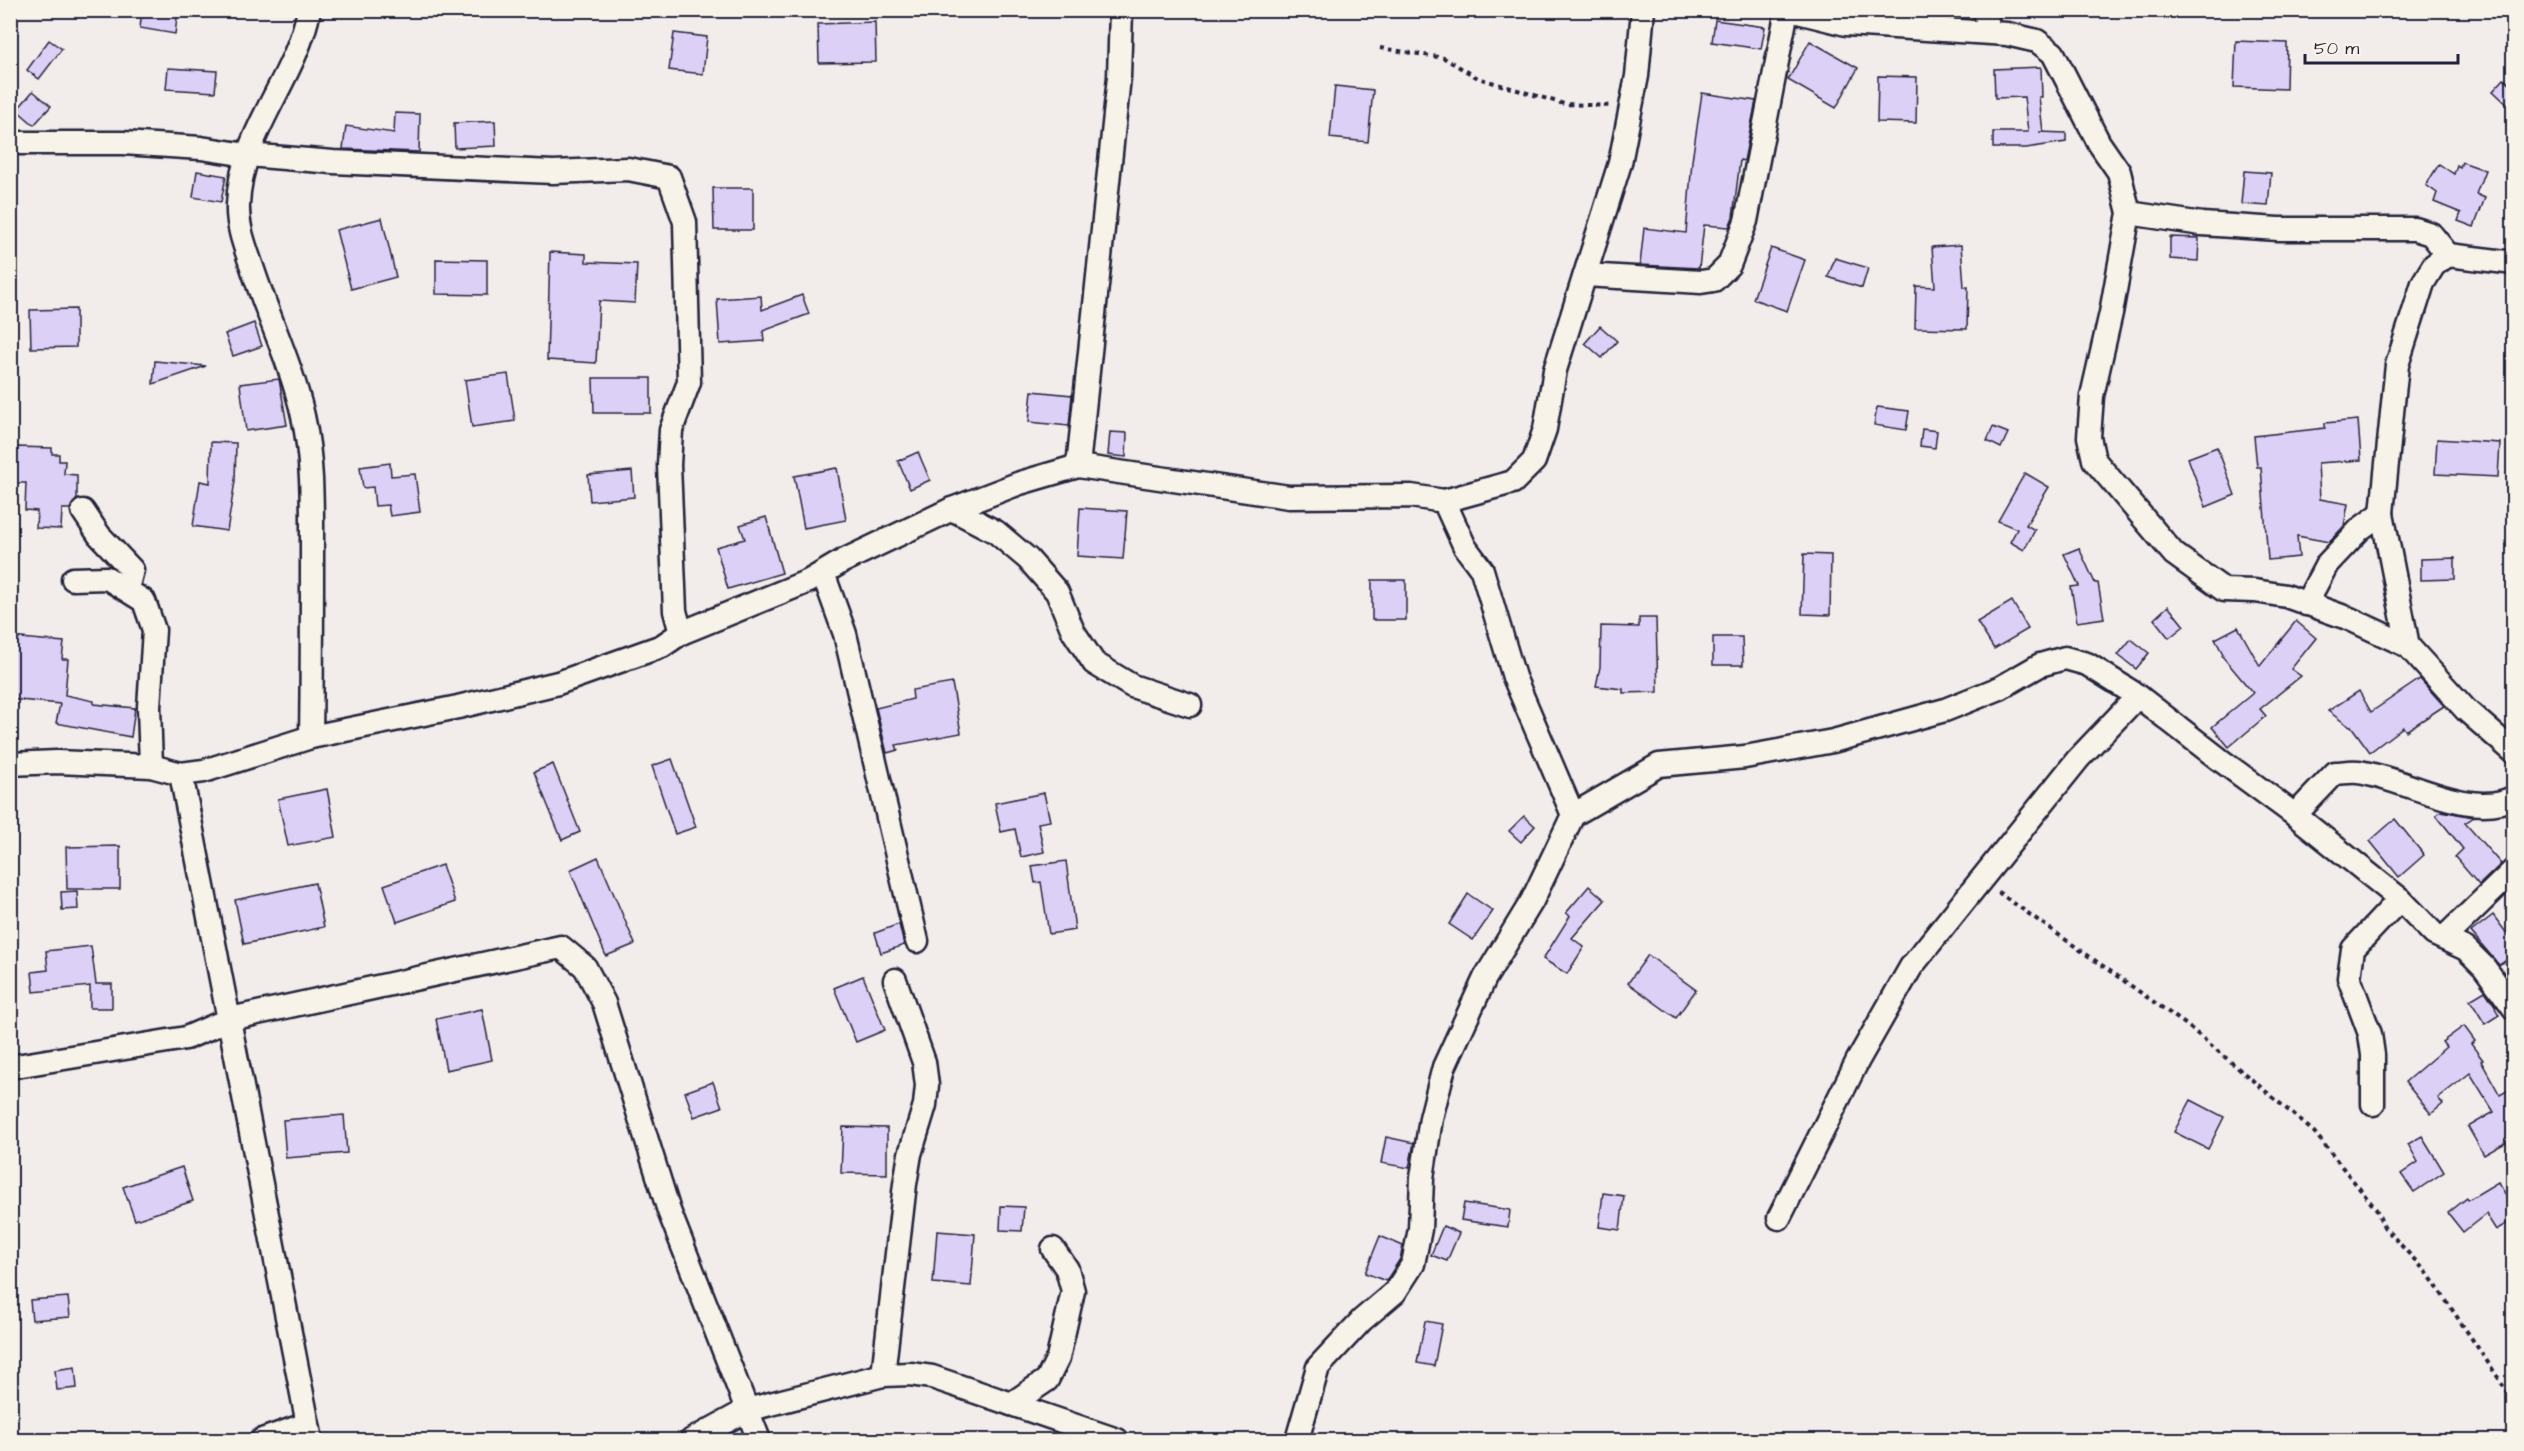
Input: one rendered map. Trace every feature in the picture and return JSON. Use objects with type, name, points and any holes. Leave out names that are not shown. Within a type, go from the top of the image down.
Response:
[{"type":"street","points":[[309,10],[298,46],[252,140],[240,180],[238,206],[240,230],[295,387],[309,453],[312,512],[311,737]]},
{"type":"street","points":[[1078,466],[1119,77],[1121,10]]},
{"type":"street","points":[[10,764],[57,762],[151,766],[181,774],[204,771],[311,737],[458,707],[558,683],[662,646],[681,633],[809,581],[843,561],[952,509],[1020,483],[1078,466],[1289,497],[1333,499],[1411,496],[1444,501],[1513,482],[1534,461],[1545,429],[1555,370],[1620,164],[1637,76],[1643,10]]},
{"type":"street","points":[[1585,275],[1701,282],[1714,280],[1729,265],[1746,221],[1788,10],[1846,24],[1987,21],[2037,41],[2053,53],[2099,143],[2119,172],[2129,213],[2111,313],[2092,396],[2089,437],[2094,460],[2174,554],[2224,590],[2255,591],[2286,596],[2350,618],[2408,646],[2466,711],[2514,752]]},
{"type":"street","points":[[10,143],[123,143],[201,148],[247,155],[553,172],[628,170],[669,177],[685,222],[689,382],[671,430],[669,465],[675,611],[681,633]]},
{"type":"street","points":[[2129,213],[2202,224],[2300,229],[2415,229],[2431,234],[2448,255]]},
{"type":"street","points":[[2408,646],[2382,513],[2397,365],[2422,283],[2434,265],[2448,255],[2514,263]]},
{"type":"street","points":[[1444,501],[1465,547],[1482,570],[1514,677],[1573,815]]},
{"type":"street","points":[[952,509],[996,532],[1028,559],[1057,592],[1073,631],[1094,663],[1132,686],[1190,705]]},
{"type":"street","points":[[83,511],[99,535],[132,570],[127,589]]},
{"type":"street","points":[[2306,604],[2327,564],[2360,529],[2382,513]]},
{"type":"street","points":[[823,573],[845,634],[917,941]]},
{"type":"street","points":[[73,579],[107,578],[144,601],[154,630],[149,707],[151,766]]},
{"type":"street","points":[[1297,1440],[1318,1367],[1362,1320],[1395,1292],[1413,1264],[1420,1229],[1422,1178],[1431,1118],[1444,1067],[1485,978],[1532,901],[1573,815],[1659,765],[1745,757],[1833,741],[1945,710],[2000,688],[2040,665],[2065,658],[2087,664],[2138,696],[2295,815],[2400,899],[2434,934],[2466,949],[2484,967],[2514,1008]]},
{"type":"street","points":[[1779,1218],[1858,1060],[1911,967],[2078,759],[2138,696]]},
{"type":"street","points":[[2295,815],[2335,773],[2358,772],[2452,800],[2474,804],[2493,804],[2514,797]]},
{"type":"street","points":[[181,774],[309,1432],[262,1440]]},
{"type":"street","points":[[2444,938],[2514,870]]},
{"type":"street","points":[[2373,1104],[2373,1055],[2370,1034],[2349,978],[2353,949],[2400,899]]},
{"type":"street","points":[[10,1067],[186,1038],[230,1018],[561,947],[585,967],[604,1003],[669,1212],[759,1440]]},
{"type":"street","points":[[883,1376],[904,1184],[910,1154],[925,1106],[927,1085],[924,1062],[895,980]]},
{"type":"street","points":[[1011,1404],[1047,1380],[1058,1358],[1073,1291],[1067,1269],[1053,1249]]},
{"type":"street","points":[[692,1440],[747,1410],[883,1376],[910,1374],[932,1377],[1117,1440]]},
{"type":"path","points":[[1380,48],[1444,58],[1478,78],[1564,104],[1631,107]]},
{"type":"path","points":[[1976,887],[2000,892],[2188,1026],[2314,1132],[2376,1209],[2384,1227],[2428,1274],[2514,1401]]},
{"type":"building","points":[[142,10],[178,10],[175,34],[140,28]]},
{"type":"building","points":[[1715,20],[1765,27],[1761,49],[1712,42]]},
{"type":"building","points":[[875,22],[876,62],[819,63],[818,24]]},
{"type":"building","points":[[674,33],[707,37],[703,74],[669,70]]},
{"type":"building","points":[[49,40],[62,49],[39,79],[27,70]]},
{"type":"building","points":[[1810,41],[1858,68],[1836,108],[1788,80]]},
{"type":"building","points":[[2236,41],[2287,43],[2286,89],[2234,87]]},
{"type":"building","points":[[2041,67],[2042,97],[2039,97],[2043,132],[2039,132],[2066,133],[2066,142],[2026,148],[1993,148],[1993,132],[2028,132],[2024,97],[1995,98],[1994,69]]},
{"type":"building","points":[[168,68],[217,71],[215,92],[166,89]]},
{"type":"building","points":[[1878,76],[1917,77],[1916,123],[1877,122]]},
{"type":"building","points":[[2504,79],[2514,88],[2514,111],[2493,91]]},
{"type":"building","points":[[1335,86],[1373,90],[1368,142],[1330,138]]},
{"type":"building","points":[[33,91],[51,106],[34,125],[17,110]]},
{"type":"building","points":[[1702,93],[1756,101],[1744,161],[1740,160],[1733,217],[1729,227],[1704,225],[1699,268],[1640,265],[1644,228],[1686,233],[1692,161]]},
{"type":"building","points":[[395,113],[420,114],[419,152],[343,149],[346,126],[394,133]]},
{"type":"building","points":[[495,121],[496,146],[455,148],[454,123]]},
{"type":"building","points":[[2462,162],[2485,170],[2476,194],[2485,198],[2474,227],[2458,221],[2461,213],[2434,202],[2437,193],[2426,185],[2439,164],[2454,174],[2457,165],[2460,167]]},
{"type":"building","points":[[197,171],[226,176],[221,202],[193,197]]},
{"type":"building","points":[[2244,171],[2271,173],[2268,206],[2241,204]]},
{"type":"building","points":[[713,188],[753,188],[753,230],[714,230]]},
{"type":"building","points":[[382,218],[396,277],[351,289],[336,230]]},
{"type":"building","points":[[2170,237],[2199,238],[2198,261],[2170,259]]},
{"type":"building","points":[[1961,245],[1964,287],[1968,287],[1967,329],[1915,328],[1916,286],[1935,287],[1932,247]]},
{"type":"building","points":[[1771,248],[1805,260],[1787,311],[1753,299]]},
{"type":"building","points":[[550,252],[586,254],[586,262],[637,264],[635,303],[599,301],[596,363],[547,360]]},
{"type":"building","points":[[1835,258],[1868,268],[1862,288],[1828,277]]},
{"type":"building","points":[[436,259],[487,260],[487,295],[436,294]]},
{"type":"building","points":[[802,295],[809,314],[763,331],[764,341],[720,344],[717,299],[761,296],[762,310]]},
{"type":"building","points":[[76,309],[76,347],[31,348],[30,310]]},
{"type":"building","points":[[254,323],[262,346],[233,356],[225,334]]},
{"type":"building","points":[[1600,326],[1617,341],[1602,358],[1585,343]]},
{"type":"building","points":[[155,361],[206,366],[153,384]]},
{"type":"building","points":[[508,374],[515,421],[472,427],[465,380]]},
{"type":"building","points":[[593,378],[651,378],[651,413],[594,413]]},
{"type":"building","points":[[279,379],[287,425],[246,431],[240,384]]},
{"type":"building","points":[[1032,391],[1072,395],[1069,426],[1029,422]]},
{"type":"building","points":[[1877,407],[1909,411],[1906,430],[1874,425]]},
{"type":"building","points":[[2358,420],[2361,460],[2318,463],[2320,499],[2348,504],[2344,526],[2329,542],[2297,536],[2299,557],[2268,560],[2261,467],[2257,467],[2254,436],[2325,428],[2325,423]]},
{"type":"building","points":[[1993,427],[2008,433],[2001,448],[1987,441]]},
{"type":"building","points":[[1922,429],[1937,431],[1935,448],[1920,446]]},
{"type":"building","points":[[1110,432],[1127,433],[1126,457],[1108,455]]},
{"type":"building","points":[[2437,439],[2500,443],[2498,477],[2435,474]]},
{"type":"building","points":[[211,442],[236,443],[235,481],[227,531],[193,526],[200,481],[210,483]]},
{"type":"building","points":[[16,447],[52,448],[52,454],[59,454],[59,461],[65,461],[64,474],[77,475],[77,499],[70,509],[62,509],[61,529],[36,528],[37,511],[25,510],[26,483],[10,483],[11,455],[16,455]]},
{"type":"building","points":[[2217,447],[2235,495],[2206,507],[2188,458]]},
{"type":"building","points":[[918,452],[930,480],[910,489],[898,461]]},
{"type":"building","points":[[390,463],[391,476],[415,474],[420,512],[390,516],[388,505],[375,506],[373,487],[363,488],[360,467]]},
{"type":"building","points":[[837,468],[846,520],[804,528],[794,476]]},
{"type":"building","points":[[632,471],[634,497],[590,501],[588,475]]},
{"type":"building","points":[[2025,473],[2049,487],[2026,525],[2035,530],[2024,550],[2010,542],[2017,529],[1998,521]]},
{"type":"building","points":[[1080,508],[1127,511],[1123,559],[1077,556]]},
{"type":"building","points":[[766,517],[782,573],[728,589],[716,547],[745,539],[740,525]]},
{"type":"building","points":[[2079,548],[2095,583],[2098,583],[2104,618],[2077,622],[2071,587],[2079,586],[2064,554]]},
{"type":"building","points":[[1804,554],[1831,555],[1830,615],[1802,614]]},
{"type":"building","points":[[2455,558],[2455,579],[2421,580],[2421,559]]},
{"type":"building","points":[[1372,580],[1406,580],[1406,620],[1372,620]]},
{"type":"building","points":[[2012,601],[2028,629],[1994,649],[1977,622]]},
{"type":"building","points":[[2168,606],[2184,626],[2169,638],[2154,619]]},
{"type":"building","points":[[1639,618],[1656,618],[1658,692],[1623,693],[1623,689],[1596,686],[1600,667],[1601,626],[1639,627]]},
{"type":"building","points":[[2296,621],[2316,638],[2291,669],[2301,676],[2260,709],[2266,716],[2229,747],[2212,727],[2253,693],[2222,656],[2215,639],[2238,627],[2260,666]]},
{"type":"building","points":[[10,637],[64,642],[62,659],[68,659],[65,695],[94,701],[94,704],[135,708],[131,737],[56,723],[60,704],[10,699]]},
{"type":"building","points":[[1713,637],[1742,637],[1743,665],[1713,665]]},
{"type":"building","points":[[2131,639],[2149,653],[2136,669],[2118,655]]},
{"type":"building","points":[[2420,679],[2444,706],[2406,731],[2403,727],[2370,752],[2351,726],[2328,711],[2359,691],[2371,712]]},
{"type":"building","points":[[952,683],[961,733],[896,745],[898,750],[887,753],[876,708],[913,699],[912,690]]},
{"type":"building","points":[[672,759],[696,827],[675,834],[652,766]]},
{"type":"building","points":[[553,764],[580,832],[562,840],[534,772]]},
{"type":"building","points":[[327,789],[336,837],[288,846],[278,799]]},
{"type":"building","points":[[1044,793],[1050,821],[1038,823],[1044,852],[1021,857],[1015,829],[1001,832],[995,803]]},
{"type":"building","points":[[2441,811],[2474,817],[2465,823],[2501,864],[2479,885],[2455,857],[2463,849],[2436,815]]},
{"type":"building","points":[[1524,816],[1535,826],[1521,842],[1509,831]]},
{"type":"building","points":[[2395,819],[2424,855],[2399,877],[2370,841]]},
{"type":"building","points":[[120,846],[120,889],[67,889],[66,847]]},
{"type":"building","points":[[598,857],[635,944],[606,956],[570,870]]},
{"type":"building","points":[[1066,861],[1075,930],[1049,934],[1041,882],[1035,883],[1032,866]]},
{"type":"building","points":[[442,865],[455,902],[397,922],[384,885]]},
{"type":"building","points":[[315,883],[324,927],[244,944],[235,900]]},
{"type":"building","points":[[1589,886],[1605,900],[1572,938],[1584,947],[1567,974],[1543,959],[1570,916],[1566,913]]},
{"type":"building","points":[[77,891],[78,909],[62,910],[61,892]]},
{"type":"building","points":[[1468,894],[1493,911],[1473,940],[1449,924]]},
{"type":"building","points":[[2493,915],[2514,943],[2514,955],[2499,965],[2471,932]]},
{"type":"building","points":[[899,924],[904,945],[881,953],[875,933]]},
{"type":"building","points":[[91,946],[96,984],[112,984],[112,1008],[90,1008],[90,986],[34,992],[32,972],[48,970],[46,951]]},
{"type":"building","points":[[1648,955],[1696,990],[1676,1018],[1628,983]]},
{"type":"building","points":[[863,976],[885,1030],[856,1042],[834,988]]},
{"type":"building","points":[[2485,991],[2499,1015],[2485,1024],[2470,1000]]},
{"type":"building","points":[[482,1009],[492,1060],[446,1070],[436,1019]]},
{"type":"building","points":[[2464,1026],[2475,1041],[2471,1044],[2483,1060],[2481,1061],[2500,1095],[2514,1087],[2514,1138],[2484,1155],[2468,1127],[2494,1112],[2470,1073],[2438,1098],[2443,1104],[2431,1114],[2405,1082],[2446,1047],[2442,1042]]},
{"type":"building","points":[[713,1082],[722,1107],[694,1117],[685,1092]]},
{"type":"building","points":[[2191,1100],[2224,1117],[2208,1149],[2174,1132]]},
{"type":"building","points":[[344,1115],[347,1153],[286,1158],[283,1120]]},
{"type":"building","points":[[843,1127],[887,1128],[887,1174],[841,1173]]},
{"type":"building","points":[[2422,1136],[2444,1172],[2414,1192],[2401,1174],[2418,1162],[2408,1144]]},
{"type":"building","points":[[1386,1137],[1414,1143],[1409,1168],[1381,1163]]},
{"type":"building","points":[[182,1167],[193,1201],[135,1220],[123,1187]]},
{"type":"building","points":[[2498,1182],[2514,1208],[2514,1219],[2496,1230],[2486,1214],[2463,1232],[2448,1213],[2467,1198],[2468,1200]]},
{"type":"building","points":[[1603,1193],[1624,1196],[1620,1230],[1599,1227]]},
{"type":"building","points":[[1464,1203],[1510,1210],[1508,1227],[1461,1220]]},
{"type":"building","points":[[1001,1206],[1024,1207],[1022,1231],[1000,1230]]},
{"type":"building","points":[[1443,1226],[1459,1233],[1447,1261],[1431,1255]]},
{"type":"building","points":[[937,1231],[975,1234],[971,1286],[933,1283]]},
{"type":"building","points":[[1380,1236],[1403,1246],[1400,1259],[1386,1281],[1365,1273]]},
{"type":"building","points":[[68,1297],[70,1317],[32,1320],[30,1300]]},
{"type":"building","points":[[1425,1321],[1442,1324],[1434,1366],[1417,1363]]},
{"type":"building","points":[[75,1367],[77,1388],[57,1390],[55,1370]]}]
